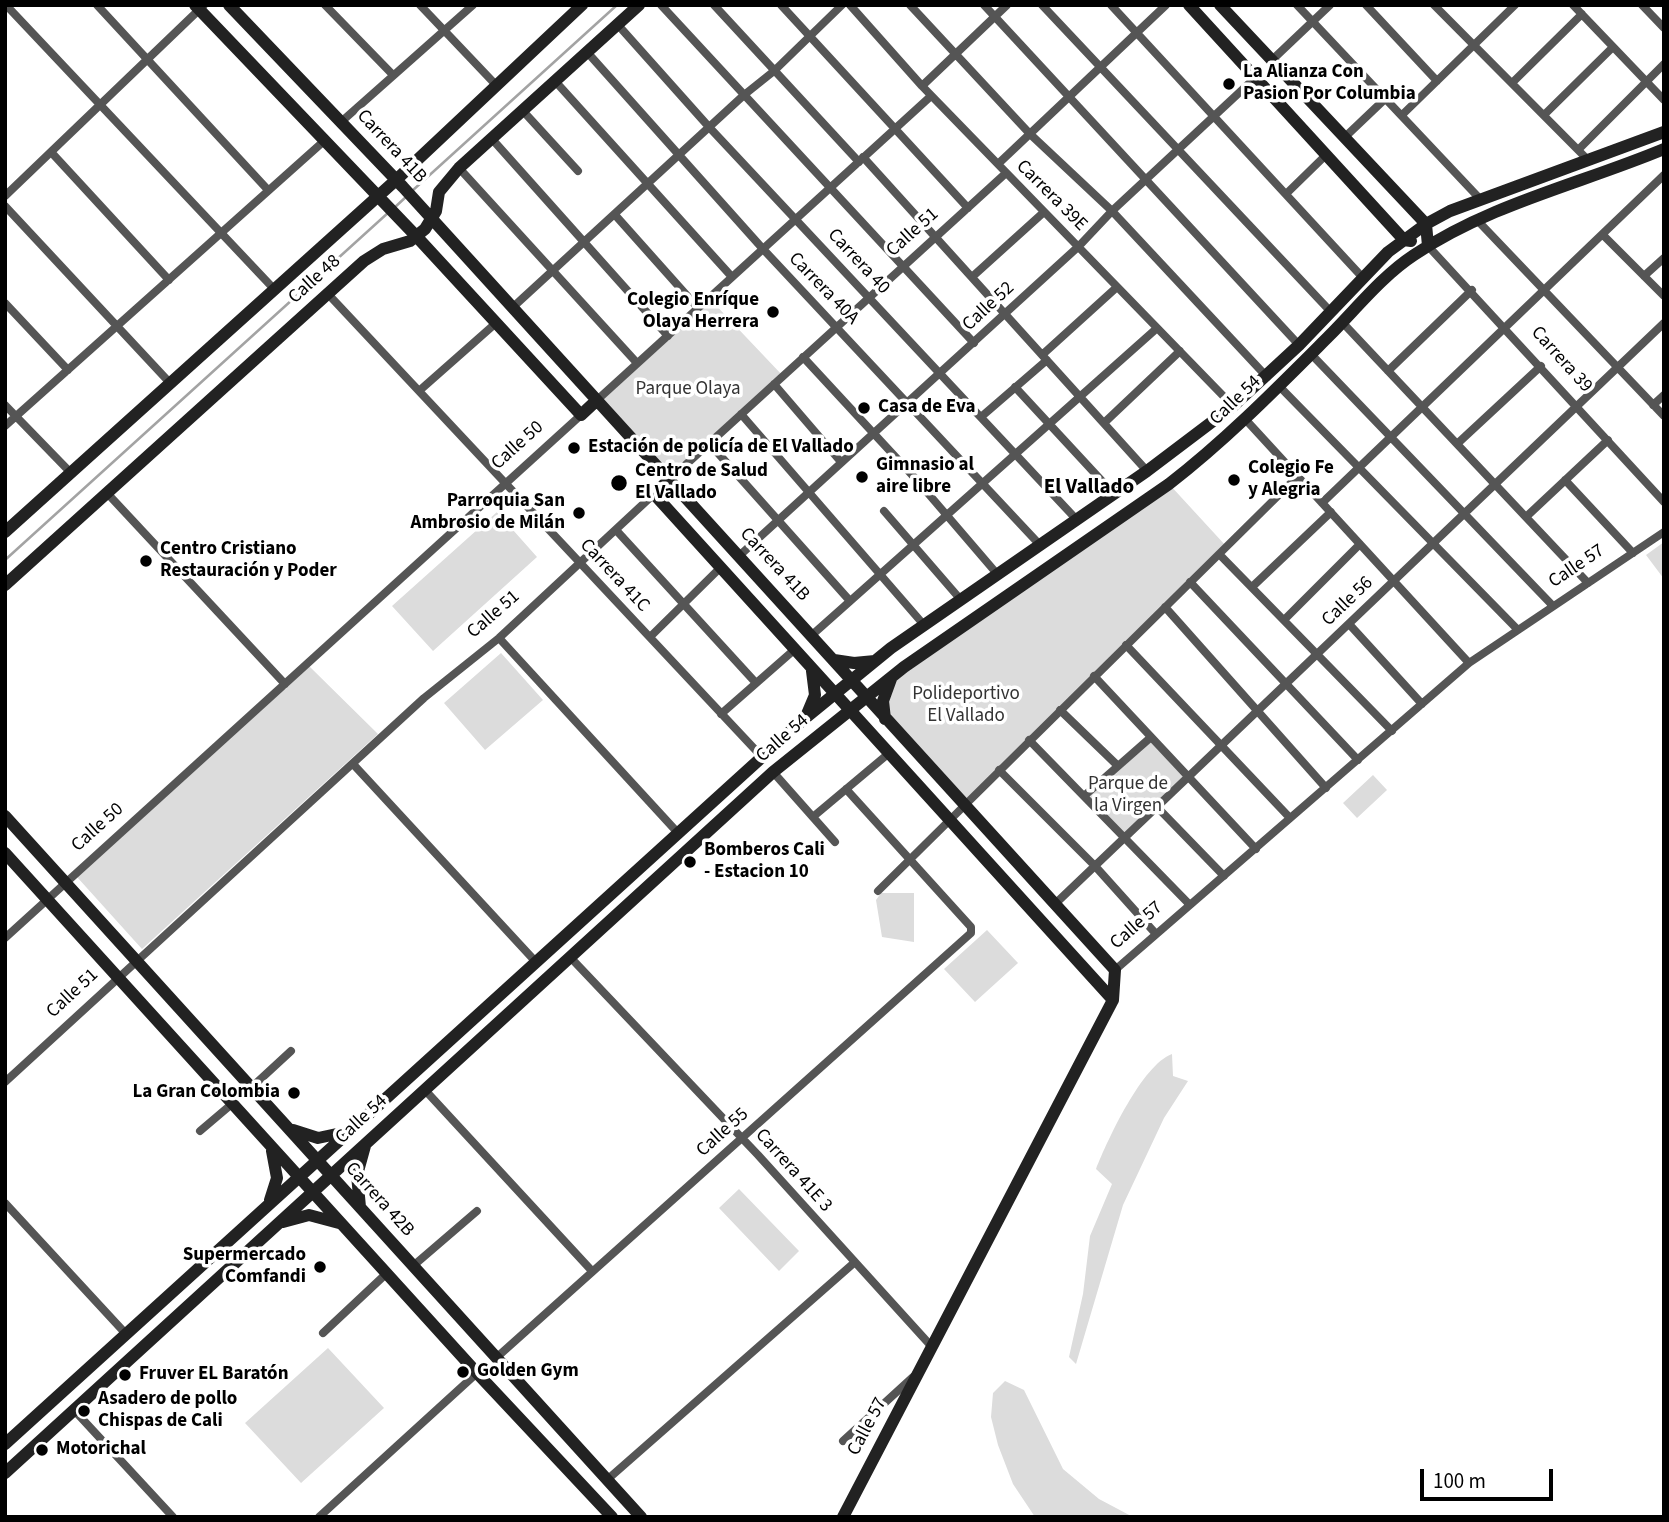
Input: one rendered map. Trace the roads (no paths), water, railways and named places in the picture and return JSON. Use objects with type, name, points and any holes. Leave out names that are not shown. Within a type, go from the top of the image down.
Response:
[{"type":"street","points":[[6,5],[274,289]]},
{"type":"street","points":[[97,5],[268,190]]},
{"type":"street","name":"Carrera 41B","points":[[229,5],[399,183],[1115,970]]},
{"type":"street","points":[[325,5],[393,75]]},
{"type":"street","points":[[420,5],[496,85]]},
{"type":"street","points":[[341,122],[473,5]]},
{"type":"street","name":"Calle 48","points":[[5,532],[274,289],[381,200],[496,85],[582,5]]},
{"type":"street","points":[[417,237],[432,220],[439,192],[459,168],[639,5]]},
{"type":"street","points":[[661,5],[974,343]]},
{"type":"street","points":[[714,5],[936,237],[1147,471]]},
{"type":"street","points":[[781,5],[968,208]]},
{"type":"street","points":[[512,308],[649,186],[744,95],[775,71],[842,5]]},
{"type":"street","name":"Carrera 39E","points":[[850,5],[931,96],[1233,407]]},
{"type":"street","points":[[910,5],[1030,134],[1112,211],[1267,377]]},
{"type":"street","points":[[984,5],[1299,345]]},
{"type":"street","points":[[922,86],[1007,5]]},
{"type":"street","points":[[1042,5],[1331,312]]},
{"type":"street","points":[[1111,5],[1364,279]]},
{"type":"street","points":[[998,164],[1166,5]]},
{"type":"street","points":[[1189,5],[1388,219],[1404,240],[1429,246],[1426,224],[1220,5]]},
{"type":"street","points":[[1297,5],[1481,200]]},
{"type":"street","points":[[1271,61],[1330,5]]},
{"type":"street","points":[[1366,5],[1437,81]]},
{"type":"street","points":[[1434,5],[1583,155],[1646,81],[1664,64]]},
{"type":"street","points":[[1573,5],[1664,100]]},
{"type":"street","points":[[5,196],[199,7],[581,415]]},
{"type":"street","points":[[1402,115],[1474,45],[1508,7]]},
{"type":"street","points":[[1648,7],[1664,28]]},
{"type":"street","points":[[1512,83],[1581,14]]},
{"type":"street","name":"Carrera 40","points":[[618,25],[709,127],[1077,520]]},
{"type":"street","points":[[1544,115],[1613,47]]},
{"type":"street","name":"Carrera 40A","points":[[587,52],[763,249],[984,482],[1040,545]]},
{"type":"street","name":"Calle 52","points":[[739,556],[1079,246],[1112,211],[1256,77]]},
{"type":"street","points":[[555,81],[732,277]]},
{"type":"street","points":[[1273,95],[1280,98],[1289,95],[1292,82]]},
{"type":"street","name":"Calle 50","points":[[5,938],[931,96]]},
{"type":"street","points":[[1345,137],[1386,98]]},
{"type":"street","points":[[1299,122],[1297,116],[1301,107],[1310,105],[1316,108]]},
{"type":"street","points":[[523,111],[578,171]]},
{"type":"street","name":"Calle 54","points":[[5,1444],[804,719],[891,648],[1147,471],[1233,407],[1299,345],[1388,252],[1426,224],[1450,211],[1583,155],[1664,132]]},
{"type":"street","points":[[492,139],[587,242],[667,336]]},
{"type":"street","points":[[5,426],[324,141]]},
{"type":"street","name":"Calle 54","points":[[5,1473],[773,772],[899,671],[1168,484],[1246,420],[1394,270],[1429,246],[1477,220],[1664,149]]},
{"type":"street","points":[[51,152],[169,280]]},
{"type":"street","points":[[1286,194],[1327,154]]},
{"type":"street","points":[[459,168],[637,363]]},
{"type":"street","name":"Calle 51","points":[[5,1082],[424,698],[499,638],[1006,173]]},
{"type":"street","points":[[1322,503],[1664,175]]},
{"type":"street","points":[[5,206],[170,383]]},
{"type":"street","points":[[1411,207],[1434,216],[1450,211]]},
{"type":"street","points":[[972,277],[1044,212]]},
{"type":"street","points":[[616,216],[698,308]]},
{"type":"street","points":[[1388,219],[1394,237],[1388,252]]},
{"type":"street","points":[[1477,220],[1664,416]]},
{"type":"street","points":[[1603,235],[1664,296]]},
{"type":"street","name":"Calle 48","points":[[5,585],[328,294],[383,248],[396,247],[417,237]]},
{"type":"street","name":"Carrera 39","points":[[1429,246],[1664,502]]},
{"type":"street","points":[[1644,276],[1664,258]]},
{"type":"street","points":[[981,417],[1117,287]]},
{"type":"street","points":[[1388,371],[1472,290]]},
{"type":"street","name":"Carrera 41C","points":[[328,294],[763,758]]},
{"type":"street","points":[[5,303],[68,370]]},
{"type":"street","points":[[1342,322],[1588,583]]},
{"type":"street","points":[[419,391],[496,323]]},
{"type":"street","name":"Calle 56","points":[[1055,904],[1664,323]]},
{"type":"street","points":[[812,635],[1156,329]]},
{"type":"street","points":[[1104,423],[1180,351]]},
{"type":"street","points":[[1311,354],[1553,606]]},
{"type":"street","points":[[803,357],[873,432],[998,575]]},
{"type":"street","points":[[1457,444],[1541,366]]},
{"type":"street","points":[[774,384],[841,461]]},
{"type":"street","points":[[1279,386],[1518,630]]},
{"type":"street","points":[[1015,387],[1114,494]]},
{"type":"street","points":[[1653,405],[1664,395]]},
{"type":"street","points":[[5,405],[71,473]]},
{"type":"street","points":[[741,414],[924,625]]},
{"type":"street","points":[[1246,420],[1469,663]]},
{"type":"street","points":[[1526,517],[1608,440]]},
{"type":"street","points":[[709,443],[850,601]]},
{"type":"street","points":[[878,891],[1298,476]]},
{"type":"street","points":[[1565,480],[1633,553]]},
{"type":"street","points":[[107,493],[285,684]]},
{"type":"street","points":[[654,494],[1113,1000]]},
{"type":"street","points":[[884,510],[961,600]]},
{"type":"street","points":[[1252,587],[1331,512]]},
{"type":"street","points":[[616,530],[756,683]]},
{"type":"street","name":"Calle 57","points":[[843,1514],[1113,1000],[1115,970],[1469,663],[1664,532]]},
{"type":"street","points":[[1284,620],[1360,544]]},
{"type":"street","points":[[1219,554],[1392,731]]},
{"type":"street","points":[[650,637],[720,568]]},
{"type":"street","points":[[1190,582],[1358,760]]},
{"type":"street","points":[[1165,607],[1326,788]]},
{"type":"street","points":[[1349,624],[1422,704]]},
{"type":"street","points":[[499,638],[678,833]]},
{"type":"street","points":[[1126,645],[1290,818]]},
{"type":"street","points":[[885,719],[883,701],[899,671],[891,662],[891,648]]},
{"type":"street","points":[[721,714],[794,650]]},
{"type":"street","points":[[834,660],[854,663],[876,661]]},
{"type":"street","points":[[804,719],[815,695],[812,671]]},
{"type":"street","points":[[1094,676],[1255,849]]},
{"type":"street","points":[[1059,710],[1117,765]]},
{"type":"street","points":[[819,733],[846,725],[869,733]]},
{"type":"street","points":[[1084,796],[1150,738]]},
{"type":"street","points":[[1029,740],[1191,905]]},
{"type":"street","points":[[814,816],[888,754]]},
{"type":"street","points":[[353,764],[535,961]]},
{"type":"street","points":[[999,770],[1095,866],[1156,934]]},
{"type":"street","points":[[773,772],[835,842]]},
{"type":"street","points":[[846,789],[911,859]]},
{"type":"street","points":[[1157,807],[1224,876]]},
{"type":"street","name":"Carrera 42B","points":[[5,816],[139,960],[361,1210],[641,1517]]},
{"type":"street","points":[[5,853],[121,977],[477,1373],[612,1517]]},
{"type":"street","name":"Calle 55","points":[[496,1357],[971,933],[971,927],[911,859]]},
{"type":"street","name":"Carrera 41E 3","points":[[570,957],[741,1138],[932,1347]]},
{"type":"street","points":[[252,1087],[291,1051]]},
{"type":"street","points":[[424,1090],[592,1271]]},
{"type":"street","points":[[242,1113],[241,1102],[246,1096],[257,1094],[264,1099]]},
{"type":"street","points":[[200,1131],[233,1103]]},
{"type":"street","points":[[288,1128],[308,1136],[329,1137],[358,1124]]},
{"type":"street","points":[[361,1210],[357,1175],[368,1140]]},
{"type":"street","points":[[264,1208],[274,1192],[277,1178],[275,1160],[267,1141]]},
{"type":"street","points":[[5,1203],[125,1334]]},
{"type":"street","points":[[413,1266],[477,1211]]},
{"type":"street","points":[[265,1234],[274,1226],[297,1216],[321,1217],[345,1226]]},
{"type":"street","points":[[608,1479],[855,1262]]},
{"type":"street","points":[[323,1333],[387,1273]]},
{"type":"street","points":[[843,1441],[919,1372]]},
{"type":"street","points":[[319,1517],[477,1373]]},
{"type":"street","points":[[74,1410],[173,1517]]},
{"type":"waterway","points":[[412,191],[617,5]]},
{"type":"waterway","points":[[394,208],[407,196]]},
{"type":"waterway","points":[[5,560],[389,212]]},
{"type":"place","name":"La Alianza Con Pasion Por Columbia","points":[[1229,84]]},
{"type":"place","name":"Colegio Enríque Olaya Herrera","points":[[773,312]]},
{"type":"place","name":"Casa de Eva","points":[[864,408]]},
{"type":"place","name":"Estación de policía de El Vallado","points":[[574,448]]},
{"type":"place","name":"Gimnasio al aire libre","points":[[862,477]]},
{"type":"place","name":"Colegio Fe y Alegria","points":[[1234,480]]},
{"type":"place","name":"Centro de Salud El Vallado","points":[[619,483]]},
{"type":"place","name":"Parroquia San Ambrosio de Milán","points":[[579,513]]},
{"type":"place","name":"Centro Cristiano Restauración y Poder","points":[[146,561]]},
{"type":"place","name":"Bomberos Cali - Estacion 10","points":[[690,862]]},
{"type":"place","name":"La Gran Colombia","points":[[294,1093]]},
{"type":"place","name":"Supermercado Comfandi","points":[[320,1267]]},
{"type":"place","name":"Golden Gym","points":[[463,1372]]},
{"type":"place","name":"Fruver EL Baratón","points":[[125,1375]]},
{"type":"place","name":"Asadero de pollo Chispas de Cali","points":[[84,1411]]},
{"type":"place","name":"Motorichal","points":[[42,1450]]},
{"type":"district","name":"El Vallado","points":[[1089,488]]},
{"type":"park label","name":"Parque Olaya","points":[[688,390]]},
{"type":"park label","name":"Polideportivo El Vallado","points":[[966,706]]},
{"type":"park label","name":"Parque de la Virgen","points":[[1128,796]]}]
